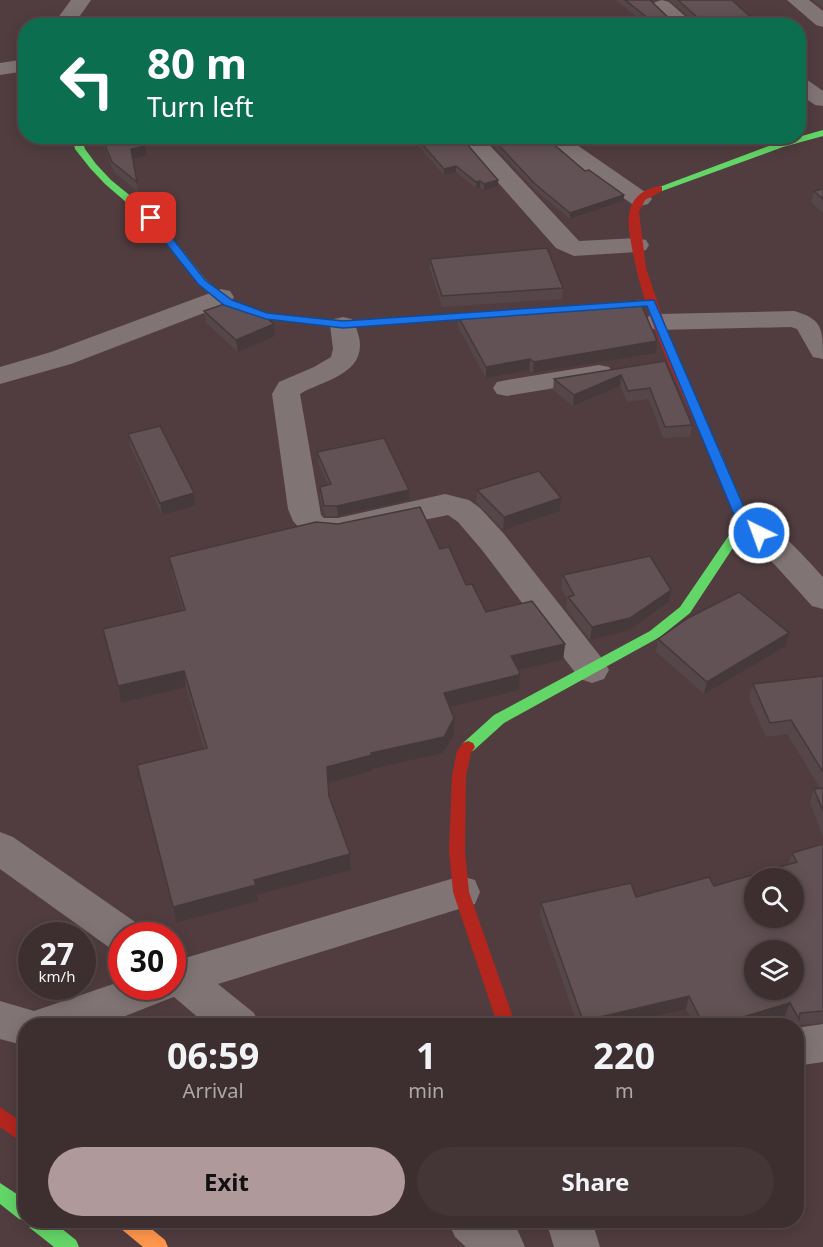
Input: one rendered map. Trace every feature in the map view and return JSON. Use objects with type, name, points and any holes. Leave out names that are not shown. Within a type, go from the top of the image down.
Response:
[{"type":"street","points":[[68,18],[81,0]]},
{"type":"street","points":[[797,0],[823,21]]},
{"type":"street","points":[[662,6],[676,18]]},
{"type":"street","points":[[0,69],[18,66]]},
{"type":"street","points":[[806,89],[823,100]]},
{"type":"street","points":[[806,138],[823,133]]},
{"type":"street","points":[[78,144],[93,166],[108,182],[151,218],[202,282],[228,303],[266,316],[343,325],[654,312],[794,320],[807,324],[823,351]]},
{"type":"street","points":[[475,144],[565,243],[574,249],[637,245]]},
{"type":"street","points":[[560,144],[640,200]]},
{"type":"street","points":[[784,144],[672,182],[644,194],[633,216],[637,245],[664,362],[744,522],[789,559],[823,598]]},
{"type":"street","points":[[0,376],[61,358],[221,297]]},
{"type":"street","points":[[343,325],[347,350],[344,360],[336,367],[289,388],[286,394],[303,509],[308,521],[322,528],[338,528],[446,504],[458,507],[469,515],[493,542],[592,670]]},
{"type":"street","points":[[507,388],[619,370]]},
{"type":"street","points":[[504,1018],[461,892],[457,851],[459,776],[464,751],[499,719],[655,634],[685,610],[744,522]]},
{"type":"street","points":[[0,848],[108,925]]},
{"type":"street","points":[[186,974],[461,892]]},
{"type":"street","points":[[186,990],[227,1018]]},
{"type":"street","points":[[72,1018],[117,1000]]},
{"type":"street","points":[[0,1020],[18,1025]]},
{"type":"street","points":[[804,1046],[823,1043]]},
{"type":"street","points":[[0,1116],[18,1131]]},
{"type":"street","points":[[0,1192],[18,1206]]},
{"type":"street","points":[[46,1228],[69,1247]]},
{"type":"street","points":[[135,1228],[158,1247]]},
{"type":"street","points":[[479,1228],[502,1247]]},
{"type":"street","points":[[570,1228],[577,1247]]},
{"type":"building","points":[[625,0],[652,0],[669,18],[648,18]]},
{"type":"building","points":[[678,0],[732,0],[752,18],[698,18]]},
{"type":"building","points":[[104,144],[145,144],[145,146],[131,149],[137,182],[112,162]]},
{"type":"building","points":[[422,144],[467,144],[498,180],[484,184],[480,181],[476,182],[456,166],[444,169]]},
{"type":"building","points":[[498,144],[553,144],[585,171],[589,170],[624,195],[570,213],[535,184]]},
{"type":"building","points":[[823,189],[823,199],[814,191]]},
{"type":"building","points":[[547,248],[563,288],[442,296],[430,259]]},
{"type":"building","points":[[227,303],[260,313],[274,324],[236,340],[204,311]]},
{"type":"building","points":[[641,304],[657,341],[534,362],[530,359],[486,367],[458,316],[586,307],[588,309]]},
{"type":"building","points":[[665,361],[692,425],[665,427],[650,388],[628,391],[621,375],[574,395],[554,379]]},
{"type":"building","points":[[160,426],[194,493],[160,503],[128,434]]},
{"type":"building","points":[[384,438],[409,490],[337,506],[324,506],[320,487],[331,484],[317,452]]},
{"type":"building","points":[[539,471],[561,498],[504,517],[477,490]]},
{"type":"building","points":[[420,507],[440,549],[449,547],[466,585],[472,584],[486,612],[532,601],[565,644],[511,656],[520,673],[518,675],[444,693],[454,718],[444,737],[371,753],[372,755],[327,767],[329,796],[350,854],[254,880],[256,885],[173,907],[137,765],[207,748],[184,671],[118,686],[103,629],[185,610],[169,557],[316,522],[338,524]]},
{"type":"building","points":[[650,556],[671,590],[630,618],[592,627],[568,597],[574,595],[563,575]]},
{"type":"building","points":[[739,592],[789,633],[707,682],[658,639],[688,618]]},
{"type":"building","points":[[823,676],[823,772],[791,720],[770,723],[753,684]]},
{"type":"building","points":[[823,788],[823,811],[814,789]]},
{"type":"building","points":[[823,844],[823,1011],[800,1013],[798,1018],[790,1003],[740,1018],[700,1018],[689,996],[596,1018],[582,1018],[541,903],[631,883],[636,897],[709,877],[714,886],[744,877],[744,928],[804,928],[804,868],[776,868],[797,862],[792,853]]},
{"type":"traffic: fast","points":[[806,138],[823,133]]},
{"type":"traffic: fast","points":[[78,144],[93,166],[108,182],[151,218],[202,282],[228,303],[266,316],[343,325],[650,303]]},
{"type":"traffic: fast","points":[[659,189],[784,144]]},
{"type":"traffic: fast","points":[[468,747],[499,719],[655,634],[685,610],[744,522],[714,451]]},
{"type":"traffic: fast","points":[[0,1192],[18,1206]]},
{"type":"traffic: fast","points":[[46,1228],[69,1247]]},
{"type":"traffic: slow","points":[[135,1228],[158,1247]]},
{"type":"traffic: jam","points":[[659,189],[641,198],[635,208],[634,224],[641,268],[657,321],[714,451]]},
{"type":"traffic: jam","points":[[468,747],[464,751],[459,776],[457,851],[461,892],[504,1018]]},
{"type":"traffic: jam","points":[[0,1116],[18,1131]]},
{"type":"route","points":[[151,218],[202,282],[228,303],[266,316],[343,325],[651,303],[744,522],[759,533]]}]
